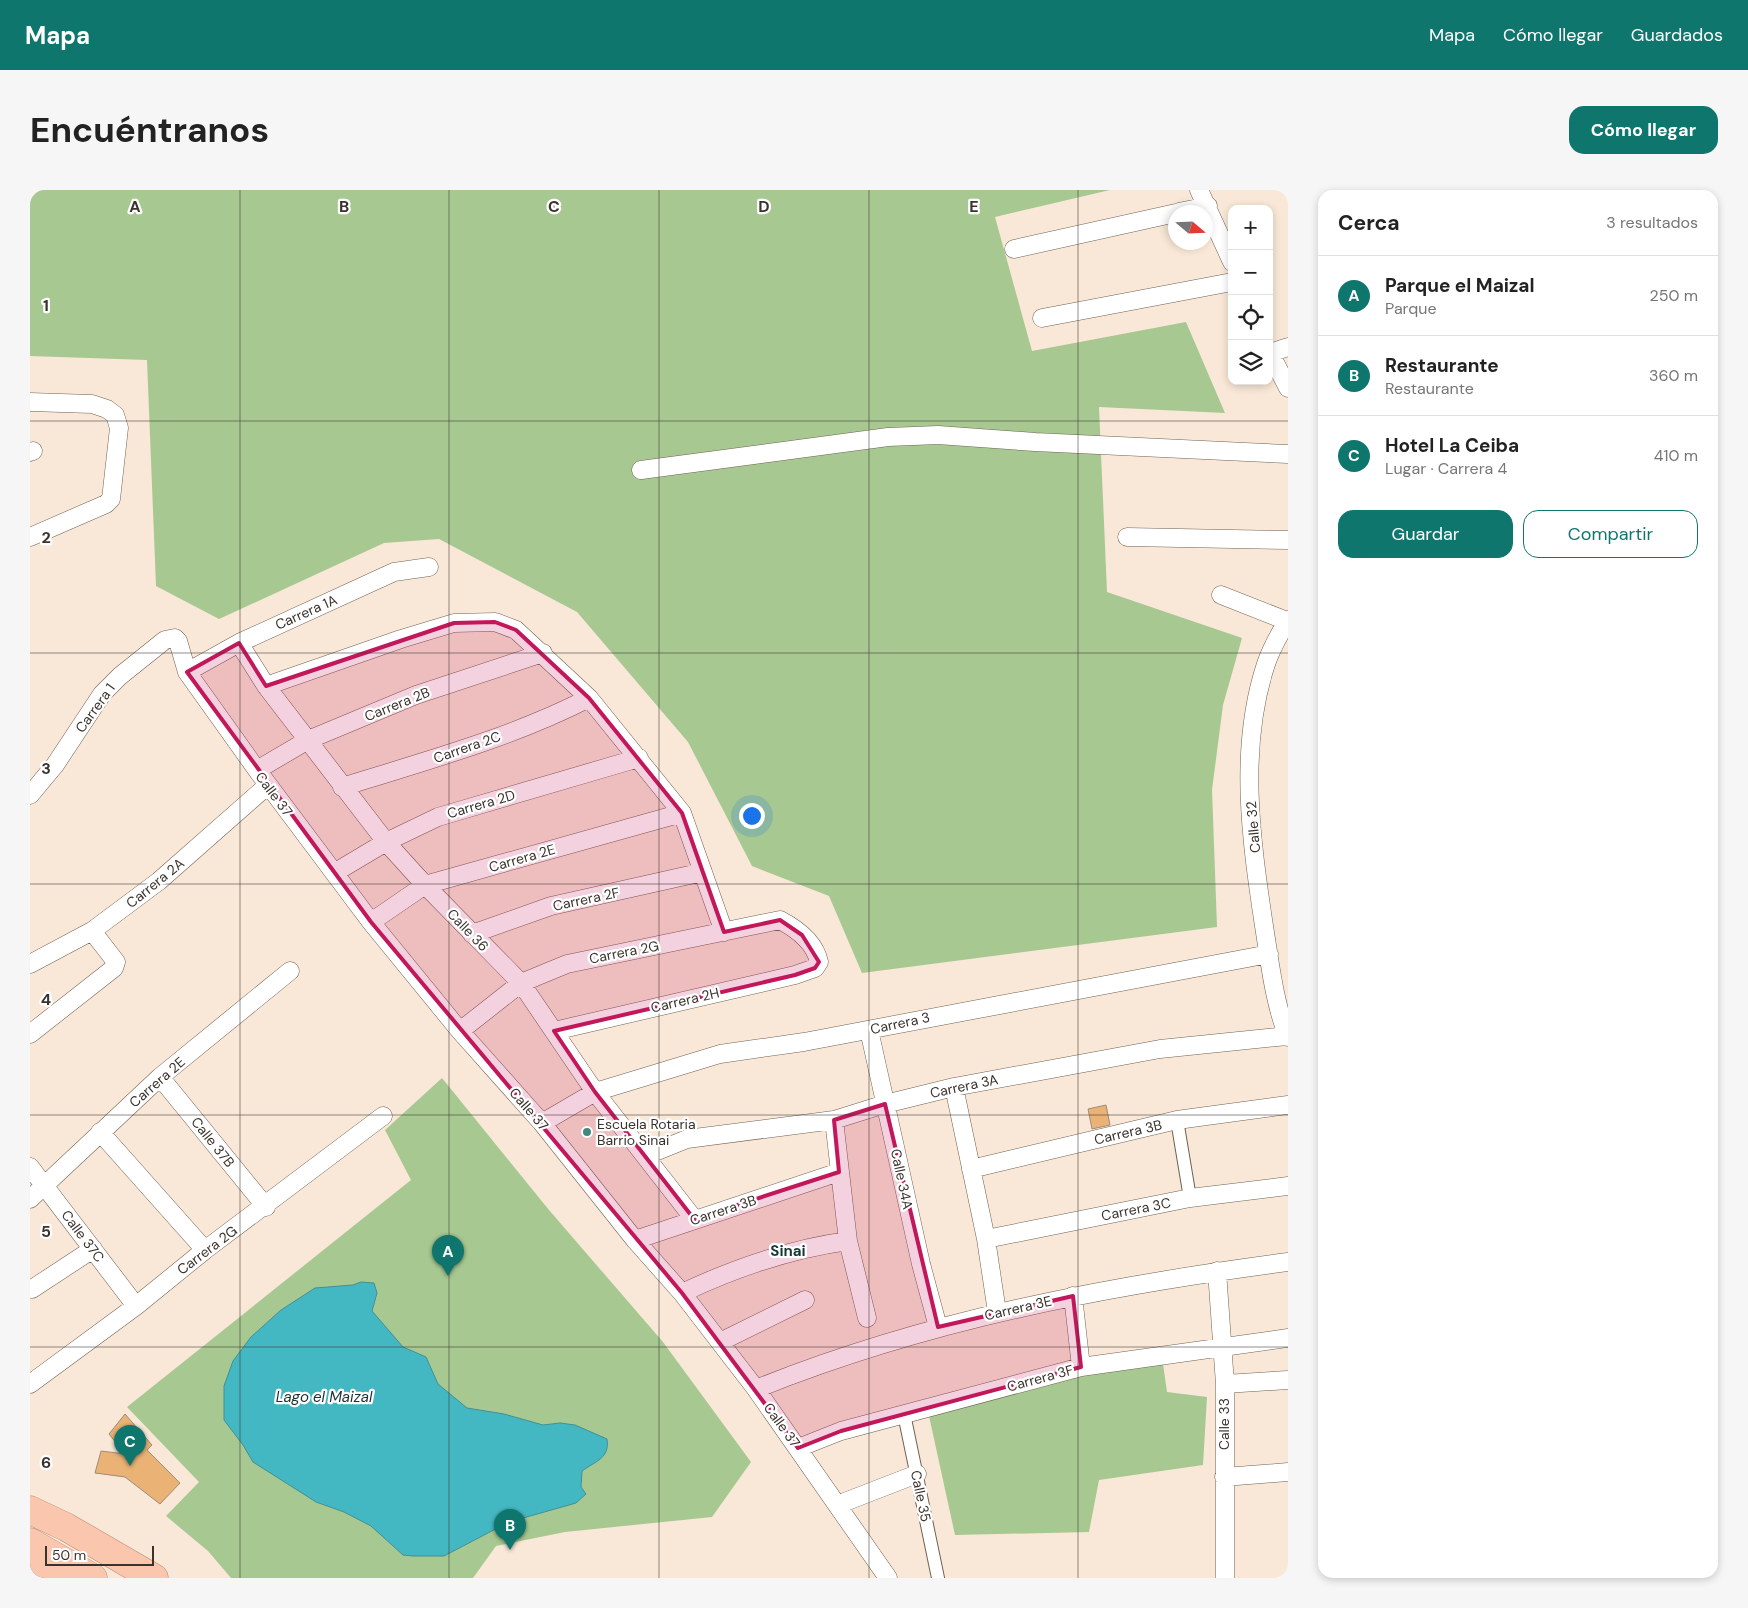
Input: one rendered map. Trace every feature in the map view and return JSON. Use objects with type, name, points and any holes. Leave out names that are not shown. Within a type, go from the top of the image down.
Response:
[{"type":"highway","points":[[30,1510],[66,1527],[154,1578]]},
{"type":"highway","points":[[30,1542],[94,1578]]},
{"type":"highway","points":[[30,1565],[54,1578]]},
{"type":"street","points":[[1199,190],[1207,205]]},
{"type":"street","points":[[1014,249],[1168,215]]},
{"type":"street","points":[[1213,218],[1228,253]]},
{"type":"street","points":[[1042,318],[1228,283]]},
{"type":"street","points":[[1273,351],[1288,347]]},
{"type":"street","points":[[1273,358],[1288,388]]},
{"type":"street","points":[[30,402],[92,404],[107,409],[114,415],[119,428],[114,487],[111,499],[106,504],[30,537]]},
{"type":"street","points":[[641,470],[888,437],[938,434],[1034,442],[1288,454]]},
{"type":"street","points":[[1127,536],[1288,540]]},
{"type":"street","name":"Carrera 1A","points":[[187,672],[239,642],[394,572],[429,567]]},
{"type":"street","points":[[1221,595],[1287,621]]},
{"type":"street","name":"Calle 32","points":[[1287,621],[1266,663],[1252,734],[1248,773],[1260,897],[1274,988],[1288,1037]]},
{"type":"street","points":[[266,686],[401,639],[454,623],[495,622],[516,630],[543,653],[589,698],[682,813],[724,932]]},
{"type":"street","name":"Calle 37","points":[[175,638],[178,641],[187,672],[334,874],[460,1031],[542,1123],[635,1240],[682,1293],[798,1448],[888,1578]]},
{"type":"street","name":"Carrera 1","points":[[30,795],[55,765],[102,694],[164,640],[175,638]]},
{"type":"street","name":"Calle 36","points":[[239,642],[266,686],[386,842],[425,886],[521,983],[595,1092],[694,1219]]},
{"type":"street","name":"Carrera 2B","points":[[257,770],[308,740],[416,695],[543,653]]},
{"type":"street","name":"Carrera 2C","points":[[342,786],[515,730],[553,716],[589,698]]},
{"type":"street","name":"Carrera 2D","points":[[334,874],[386,842],[438,817],[639,758]]},
{"type":"street","name":"Carrera 2A","points":[[30,964],[92,932],[159,881],[268,785]]},
{"type":"street","name":"Carrera 2E","points":[[371,922],[425,886],[682,813]]},
{"type":"street","name":"Carrera 2F","points":[[472,934],[551,906],[702,872]]},
{"type":"street","name":"Carrera 2G","points":[[460,1031],[521,983],[567,964],[780,920],[802,935],[818,957],[819,962],[816,968]]},
{"type":"street","points":[[30,1034],[114,968],[116,962],[114,958],[92,932]]},
{"type":"street","name":"Carrera 3","points":[[542,1123],[595,1092],[720,1054],[869,1030],[1042,995],[1150,978],[1269,954]]},
{"type":"street","name":"Carrera 2H","points":[[554,1031],[816,968]]},
{"type":"street","name":"Carrera 2E","points":[[30,1199],[160,1077],[290,971]]},
{"type":"street","name":"Calle 34A","points":[[869,1030],[921,1264],[938,1327]]},
{"type":"street","name":"Carrera 3A","points":[[645,1156],[687,1139],[834,1120],[885,1104],[954,1087],[1160,1050],[1288,1037]]},
{"type":"street","name":"Calle 37B","points":[[160,1077],[266,1207]]},
{"type":"street","points":[[954,1087],[986,1239],[997,1312]]},
{"type":"street","name":"Carrera 3B","points":[[971,1169],[1177,1120],[1288,1105]]},
{"type":"street","name":"Carrera 2G","points":[[30,1384],[136,1306],[205,1250],[266,1207],[383,1116]]},
{"type":"street","points":[[834,1120],[848,1241],[867,1318]]},
{"type":"street","points":[[1177,1120],[1190,1198]]},
{"type":"street","points":[[100,1132],[205,1250]]},
{"type":"street","name":"Calle 37C","points":[[30,1167],[136,1306]]},
{"type":"street","name":"Carrera 3B","points":[[635,1240],[840,1172]]},
{"type":"street","name":"Carrera 3C","points":[[986,1239],[1190,1198],[1288,1186]]},
{"type":"street","points":[[682,1293],[720,1276],[775,1256],[848,1241]]},
{"type":"street","points":[[32,1289],[93,1249]]},
{"type":"street","name":"Carrera 3E","points":[[756,1390],[840,1358],[938,1327],[997,1312],[1073,1296],[1217,1271],[1288,1262]]},
{"type":"street","name":"Calle 33","points":[[1217,1271],[1225,1384],[1225,1578]]},
{"type":"street","points":[[1073,1296],[1081,1367]]},
{"type":"street","points":[[720,1342],[805,1300]]},
{"type":"street","name":"Carrera 3F","points":[[798,1448],[841,1431],[1081,1367],[1288,1338]]},
{"type":"street","points":[[1225,1384],[1288,1380]]},
{"type":"street","name":"Calle 35","points":[[904,1414],[938,1578]]},
{"type":"street","points":[[1224,1477],[1288,1472]]},
{"type":"street","points":[[837,1505],[917,1474]]},
{"type":"highlighted area","points":[[495,622],[516,630],[589,698],[682,813],[724,932],[780,920],[802,935],[819,962],[815,968],[795,975],[554,1031],[595,1092],[694,1219],[839,1172],[834,1120],[885,1104],[938,1327],[1073,1296],[1081,1367],[841,1431],[798,1448],[682,1293],[371,922],[187,672],[239,643],[266,686],[454,623]]},
{"type":"green space","points":[[30,190],[1110,190],[995,217],[1032,351],[1186,322],[1225,413],[1099,407],[1107,592],[1242,638],[1223,705],[1212,790],[1217,927],[862,973],[829,896],[752,866],[688,742],[577,612],[439,539],[384,543],[219,619],[156,586],[147,360],[30,356]]},
{"type":"green space","points":[[442,1078],[549,1210],[663,1342],[751,1462],[712,1517],[565,1532],[496,1546],[473,1578],[231,1578],[208,1551],[166,1516],[199,1482],[127,1407],[411,1180],[385,1130]]},
{"type":"green space","points":[[1163,1364],[1167,1392],[1207,1397],[1203,1465],[1099,1480],[1089,1532],[955,1535],[929,1416],[1082,1374]]},
{"type":"water","name":"Lago el Maizal","points":[[361,1282],[374,1283],[377,1293],[372,1311],[403,1347],[426,1357],[438,1384],[467,1408],[504,1414],[543,1425],[560,1423],[575,1425],[607,1439],[604,1455],[582,1471],[581,1487],[586,1494],[576,1503],[509,1522],[444,1556],[413,1556],[403,1555],[371,1526],[344,1512],[316,1502],[253,1462],[224,1420],[224,1386],[233,1361],[251,1337],[281,1310],[315,1288],[353,1285]]},
{"type":"building","points":[[1106,1105],[1110,1125],[1092,1129],[1088,1109]]},
{"type":"building","points":[[125,1414],[152,1445],[147,1450],[180,1483],[160,1504],[125,1477],[95,1473],[101,1451],[125,1454],[109,1434]]},
{"type":"place","name":"Escuela Rotaria Barrio Sinai","points":[[587,1132]]},
{"type":"place","name":"Parque el Maizal","points":[[448,1276]]},
{"type":"place","name":"Hotel La Ceiba","points":[[130,1466]]},
{"type":"place","name":"Restaurante","points":[[510,1550]]},
{"type":"district","name":"Sinai","points":[[788,1251]]}]
